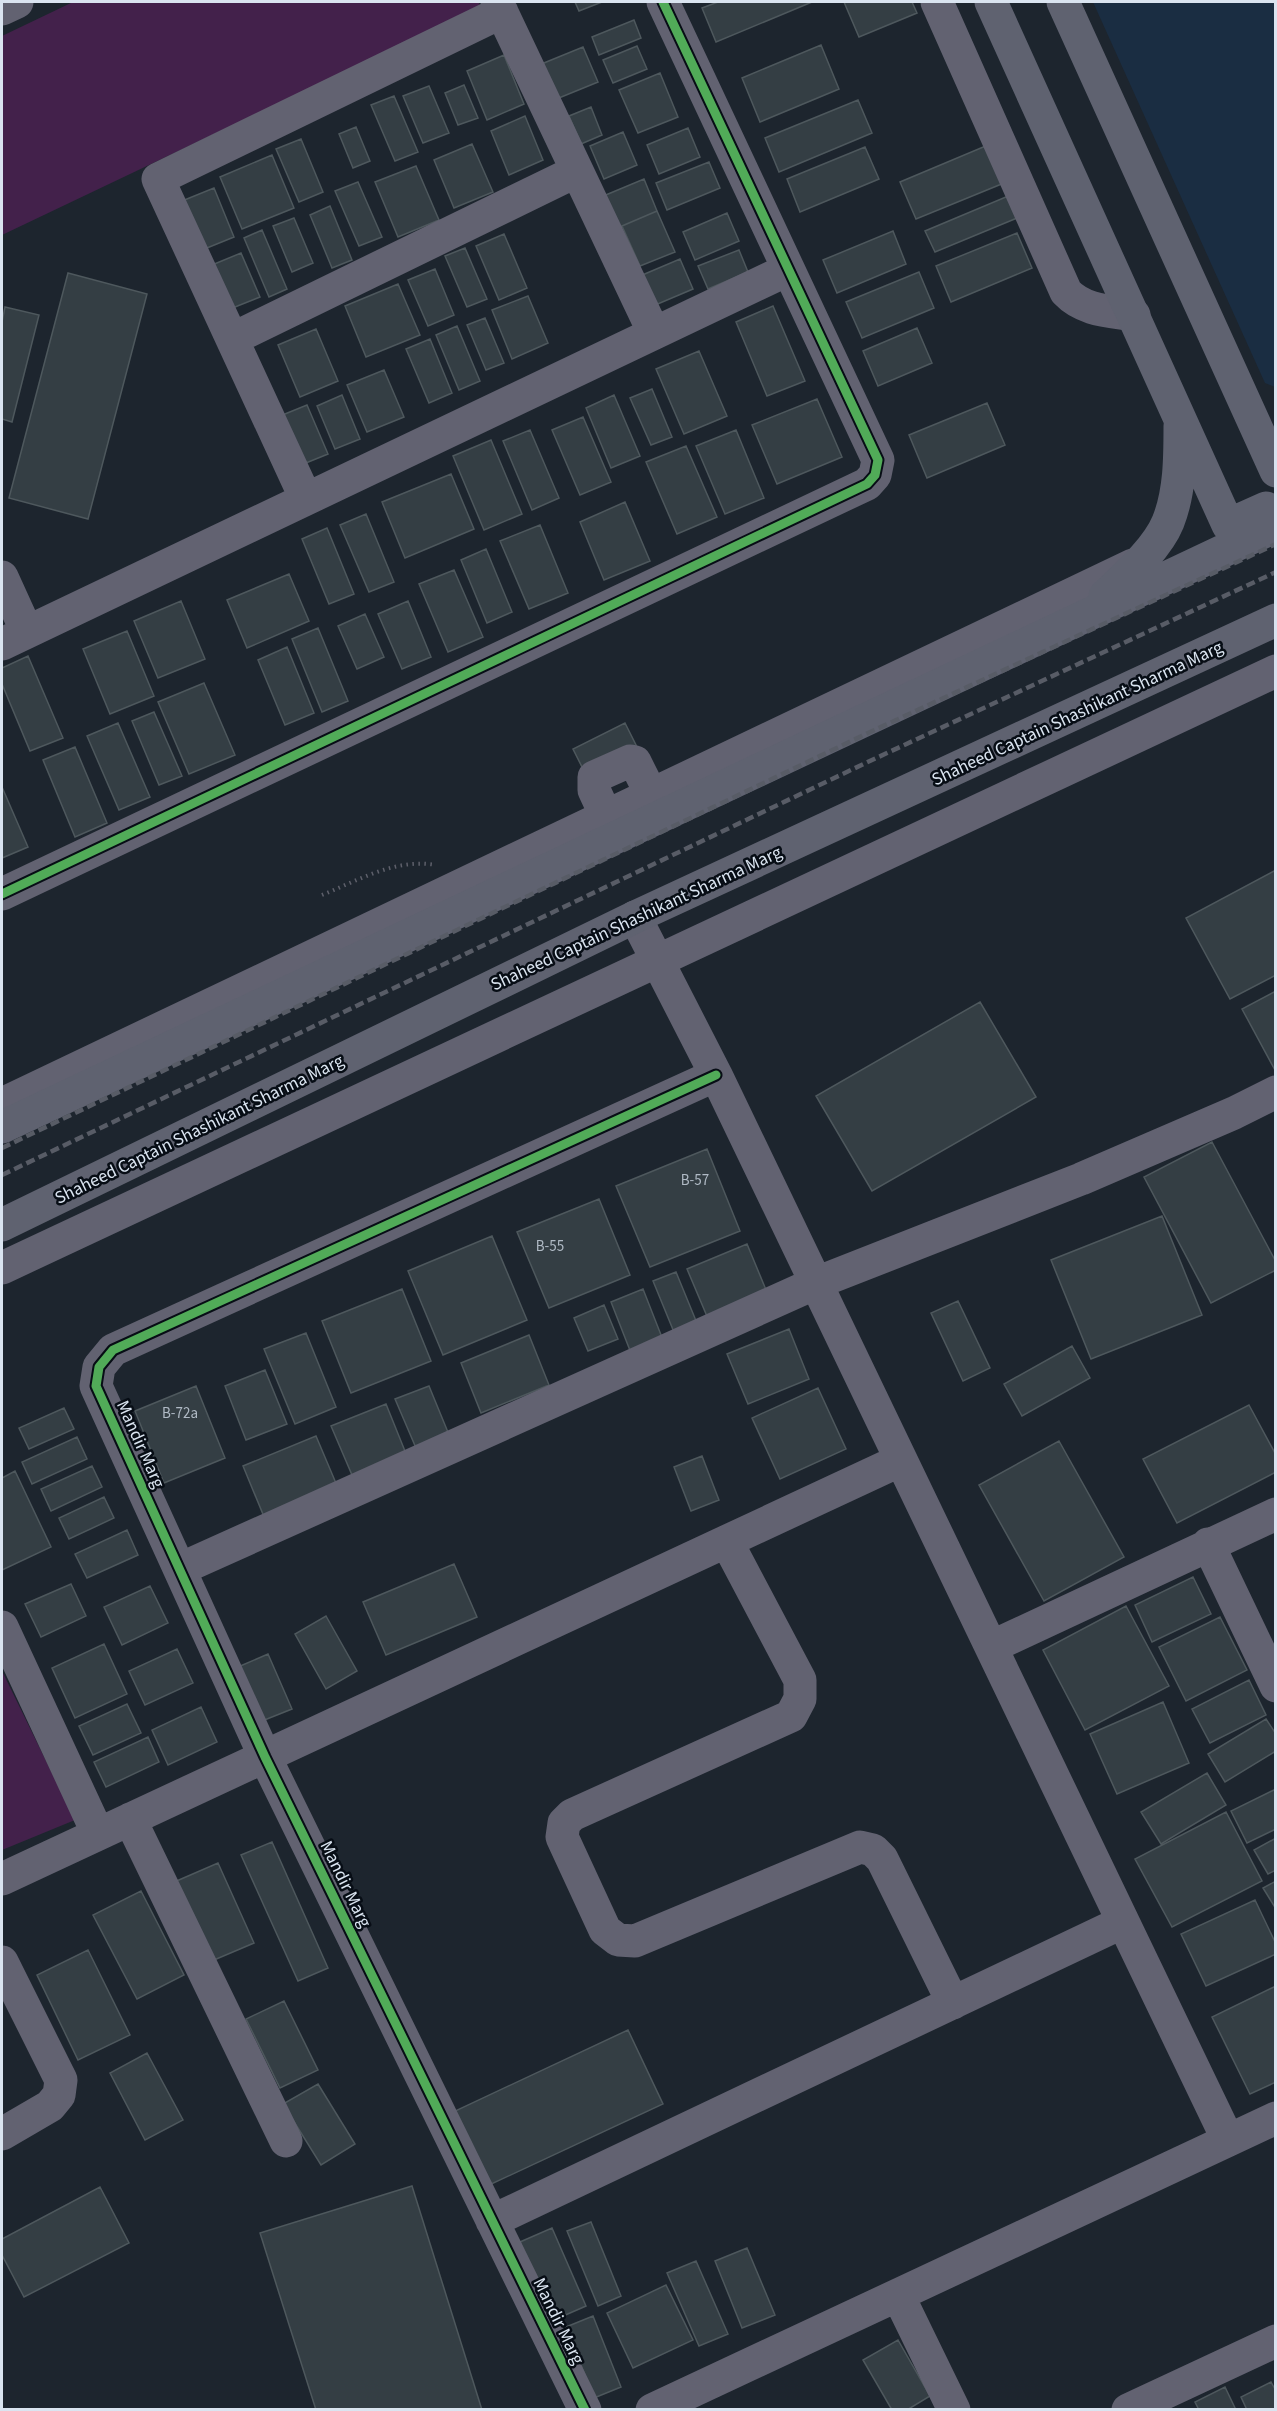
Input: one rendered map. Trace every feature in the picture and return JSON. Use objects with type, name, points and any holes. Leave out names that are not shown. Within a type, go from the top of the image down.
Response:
[{"type":"main road","points":[[991,2],[1228,525],[1275,503]]},
{"type":"main road","points":[[1063,2],[1275,471]]},
{"type":"main road","points":[[1238,388],[1275,420]]},
{"type":"main road","points":[[1087,614],[1140,562],[1168,523],[1180,475],[1180,415]]},
{"type":"main road","points":[[5,1109],[1275,526]]},
{"type":"main road","name":"Shaheed Captain Shashikant Sharma Marg","points":[[2,1225],[635,916],[1275,620]]},
{"type":"street","points":[[2,9],[17,2]]},
{"type":"street","points":[[2,894],[867,484],[875,475],[878,460],[663,2]]},
{"type":"street","points":[[937,2],[1066,292],[1076,302],[1088,307],[1134,315]]},
{"type":"street","points":[[306,499],[158,178],[500,7],[654,333]]},
{"type":"street","points":[[232,339],[577,171]]},
{"type":"street","points":[[2,577],[14,638],[787,270]]},
{"type":"street","points":[[5,1109],[651,794],[1140,562]]},
{"type":"street","points":[[2,1268],[1275,671]]},
{"type":"street","points":[[635,916],[716,1075],[1228,2140]]},
{"type":"street","name":"Mandir Marg","points":[[585,2409],[265,1757],[96,1386],[99,1367],[113,1350],[716,1075]]},
{"type":"street","points":[[180,1569],[816,1283],[1081,1179],[1234,1113],[1275,1092]]},
{"type":"street","points":[[2,1879],[901,1460]]},
{"type":"street","points":[[991,1647],[1275,1514]]},
{"type":"street","points":[[727,1542],[800,1680],[800,1699],[791,1716],[572,1815],[564,1823],[562,1838],[605,1930],[618,1940],[634,1941],[860,1847],[873,1850],[882,1858],[953,2003]]},
{"type":"street","points":[[1208,1545],[1275,1686]]},
{"type":"street","points":[[2,1627],[98,1834]]},
{"type":"street","points":[[130,1819],[286,2141]]},
{"type":"street","points":[[492,2221],[1123,1922]]},
{"type":"street","points":[[2,1962],[61,2080],[59,2096],[50,2106],[2,2134]]},
{"type":"street","points":[[652,2409],[1275,2118]]},
{"type":"street","points":[[898,2295],[954,2409]]},
{"type":"street","points":[[1128,2409],[1275,2341]]},
{"type":"path","points":[[322,895],[389,867],[416,861]]},
{"type":"shaded area","points":[[73,2],[478,2],[481,7],[2,235],[2,36]]},
{"type":"shaded area","points":[[1093,2],[1275,2],[1275,387],[1265,383]]},
{"type":"shaded area","points":[[2,1671],[75,1820],[2,1850]]},
{"type":"building","points":[[575,2],[602,2],[579,11]]},
{"type":"building","points":[[718,2],[812,2],[716,42],[702,8]]},
{"type":"building","points":[[844,2],[912,2],[917,13],[859,37]]},
{"type":"building","points":[[634,20],[641,38],[599,55],[592,37]]},
{"type":"building","points":[[821,45],[839,89],[760,122],[742,78]]},
{"type":"building","points":[[637,46],[647,69],[613,83],[603,60]]},
{"type":"building","points":[[583,47],[598,82],[554,100],[539,65]]},
{"type":"building","points":[[504,55],[524,104],[487,120],[467,71]]},
{"type":"building","points":[[660,73],[678,117],[638,133],[619,90]]},
{"type":"building","points":[[464,85],[478,118],[458,125],[445,93]]},
{"type":"building","points":[[429,86],[449,133],[423,143],[403,96]]},
{"type":"building","points":[[394,96],[418,152],[395,161],[371,105]]},
{"type":"building","points":[[858,100],[872,133],[779,172],[765,138]]},
{"type":"building","points":[[591,107],[602,135],[581,144],[569,116]]},
{"type":"building","points":[[525,116],[543,160],[509,175],[491,131]]},
{"type":"building","points":[[356,127],[370,161],[353,168],[339,134]]},
{"type":"building","points":[[688,128],[700,157],[659,174],[647,145]]},
{"type":"building","points":[[623,132],[637,165],[604,179],[590,146]]},
{"type":"building","points":[[301,139],[323,192],[299,202],[276,149]]},
{"type":"building","points":[[472,144],[493,192],[454,208],[434,160]]},
{"type":"building","points":[[988,145],[1004,183],[916,219],[900,182]]},
{"type":"building","points":[[865,147],[879,179],[800,212],[787,179]]},
{"type":"building","points":[[272,155],[294,208],[242,229],[220,177]]},
{"type":"building","points":[[709,162],[720,188],[667,210],[656,183]]},
{"type":"building","points":[[416,166],[439,220],[398,237],[375,182]]},
{"type":"building","points":[[644,179],[657,211],[615,229],[601,197]]},
{"type":"building","points":[[358,182],[382,237],[359,246],[335,191]]},
{"type":"building","points":[[214,188],[234,237],[202,250],[182,201]]},
{"type":"building","points":[[1013,194],[1022,216],[935,252],[925,231]]},
{"type":"building","points":[[330,206],[352,260],[332,268],[310,215]]},
{"type":"building","points":[[657,211],[675,252],[640,266],[622,226]]},
{"type":"building","points":[[727,213],[739,241],[695,260],[683,232]]},
{"type":"building","points":[[294,218],[313,263],[292,272],[273,226]]},
{"type":"building","points":[[262,230],[287,289],[269,297],[244,238]]},
{"type":"building","points":[[893,231],[906,264],[837,293],[823,260]]},
{"type":"building","points":[[1017,233],[1032,268],[951,302],[936,266]]},
{"type":"building","points":[[504,234],[527,288],[499,300],[476,246]]},
{"type":"building","points":[[465,248],[487,299],[467,307],[445,256]]},
{"type":"building","points":[[739,250],[748,272],[708,289],[698,266]]},
{"type":"building","points":[[241,253],[260,297],[230,309],[212,265]]},
{"type":"building","points":[[680,259],[693,289],[653,306],[640,276]]},
{"type":"building","points":[[435,269],[454,315],[428,326],[408,280]]},
{"type":"building","points":[[919,272],[934,308],[862,338],[846,302]]},
{"type":"building","points":[[68,273],[147,294],[88,519],[9,498]]},
{"type":"building","points":[[398,284],[420,335],[366,357],[345,306]]},
{"type":"building","points":[[528,296],[548,343],[512,359],[492,310]]},
{"type":"building","points":[[773,306],[805,381],[767,396],[736,322]]},
{"type":"building","points":[[5,307],[39,315],[12,422],[2,419],[2,322]]},
{"type":"building","points":[[485,318],[504,363],[486,370],[467,325]]},
{"type":"building","points":[[457,326],[480,381],[459,390],[436,335]]},
{"type":"building","points":[[917,328],[932,363],[878,386],[863,351]]},
{"type":"building","points":[[316,329],[338,381],[300,397],[278,345]]},
{"type":"building","points":[[430,339],[452,393],[429,403],[406,349]]},
{"type":"building","points":[[699,351],[727,416],[684,434],[656,369]]},
{"type":"building","points":[[384,370],[404,417],[367,432],[347,385]]},
{"type":"building","points":[[652,389],[672,437],[651,445],[630,398]]},
{"type":"building","points":[[342,395],[360,439],[335,449],[317,406]]},
{"type":"building","points":[[614,395],[640,456],[611,468],[586,408]]},
{"type":"building","points":[[817,399],[842,457],[777,484],[752,425]]},
{"type":"building","points":[[987,403],[1005,445],[927,478],[909,435]]},
{"type":"building","points":[[307,405],[328,454],[301,465],[280,416]]},
{"type":"building","points":[[583,417],[611,482],[580,495],[552,430]]},
{"type":"building","points":[[530,430],[559,498],[532,510],[503,441]]},
{"type":"building","points":[[736,430],[764,498],[725,514],[696,446]]},
{"type":"building","points":[[491,440],[522,514],[484,530],[453,456]]},
{"type":"building","points":[[686,446],[717,517],[677,534],[646,462]]},
{"type":"building","points":[[451,474],[474,529],[405,558],[382,502]]},
{"type":"building","points":[[625,502],[650,561],[604,580],[580,522]]},
{"type":"building","points":[[366,514],[394,582],[369,592],[340,525]]},
{"type":"building","points":[[540,525],[568,593],[529,609],[500,541]]},
{"type":"building","points":[[327,528],[354,594],[329,604],[302,539]]},
{"type":"building","points":[[486,549],[512,612],[487,623],[461,560]]},
{"type":"building","points":[[454,570],[483,637],[448,652],[419,584]]},
{"type":"building","points":[[289,574],[309,621],[247,648],[227,600]]},
{"type":"building","points":[[181,601],[205,659],[158,678],[134,621]]},
{"type":"building","points":[[408,601],[431,657],[402,669],[378,614]]},
{"type":"building","points":[[365,614],[384,657],[357,669],[338,626]]},
{"type":"building","points":[[318,628],[348,701],[322,712],[292,639]]},
{"type":"building","points":[[127,631],[154,696],[110,714],[83,649]]},
{"type":"building","points":[[287,647],[314,713],[285,725],[258,660]]},
{"type":"building","points":[[28,656],[63,738],[30,751],[2,684],[2,668]]},
{"type":"building","points":[[204,683],[235,755],[189,774],[158,702]]},
{"type":"building","points":[[154,712],[182,776],[159,785],[132,721]]},
{"type":"building","points":[[118,723],[150,797],[119,810],[87,736]]},
{"type":"building","points":[[625,723],[638,749],[586,775],[573,749]]},
{"type":"building","points":[[75,747],[107,823],[75,837],[43,760]]},
{"type":"building","points":[[2,787],[28,847],[2,858]]},
{"type":"building","points":[[1276,870],[1276,975],[1230,999],[1186,918]]},
{"type":"building","points":[[1276,991],[1276,1072],[1242,1009]]},
{"type":"building","points":[[980,1002],[1036,1097],[872,1191],[816,1096]]},
{"type":"building","points":[[1212,1142],[1276,1262],[1276,1270],[1211,1303],[1144,1177]]},
{"type":"building","points":[[707,1149],[740,1231],[650,1267],[616,1186]]},
{"type":"building","points":[[599,1199],[630,1275],[549,1308],[517,1232]]},
{"type":"building","points":[[1162,1216],[1202,1315],[1091,1359],[1051,1260]]},
{"type":"building","points":[[492,1236],[527,1320],[443,1355],[408,1271]]},
{"type":"building","points":[[747,1244],[769,1297],[709,1321],[687,1269]]},
{"type":"building","points":[[676,1272],[699,1328],[676,1337],[653,1281]]},
{"type":"building","points":[[402,1289],[431,1361],[351,1393],[322,1321]]},
{"type":"building","points":[[643,1289],[663,1340],[631,1353],[611,1302]]},
{"type":"building","points":[[958,1301],[990,1368],[963,1381],[931,1313]]},
{"type":"building","points":[[604,1305],[618,1339],[588,1351],[574,1318]]},
{"type":"building","points":[[789,1329],[809,1379],[748,1404],[727,1354]]},
{"type":"building","points":[[306,1333],[336,1407],[295,1424],[264,1349]]},
{"type":"building","points":[[529,1335],[549,1385],[481,1413],[461,1363]]},
{"type":"building","points":[[1072,1346],[1090,1378],[1022,1416],[1004,1384]]},
{"type":"building","points":[[265,1370],[287,1424],[246,1440],[225,1386]]},
{"type":"building","points":[[196,1386],[225,1458],[164,1483],[135,1411]]},
{"type":"building","points":[[429,1386],[452,1442],[419,1455],[395,1399]]},
{"type":"building","points":[[818,1388],[846,1449],[780,1479],[752,1418]]},
{"type":"building","points":[[386,1404],[409,1461],[355,1482],[331,1426]]},
{"type":"building","points":[[1249,1405],[1276,1455],[1276,1472],[1177,1523],[1143,1459]]},
{"type":"building","points":[[64,1408],[74,1429],[29,1449],[19,1428]]},
{"type":"building","points":[[316,1436],[341,1495],[267,1524],[243,1466]]},
{"type":"building","points":[[77,1437],[87,1459],[32,1484],[22,1462]]},
{"type":"building","points":[[1059,1441],[1124,1557],[1044,1601],[979,1485]]},
{"type":"building","points":[[702,1456],[719,1500],[691,1511],[674,1467]]},
{"type":"building","points":[[92,1466],[102,1487],[51,1511],[41,1489]]},
{"type":"building","points":[[15,1471],[51,1547],[2,1570],[2,1478]]},
{"type":"building","points":[[104,1497],[114,1518],[69,1539],[59,1518]]},
{"type":"building","points":[[127,1530],[138,1555],[87,1578],[75,1554]]},
{"type":"building","points":[[454,1564],[477,1617],[386,1655],[363,1602]]},
{"type":"building","points":[[1193,1577],[1211,1614],[1152,1642],[1135,1605]]},
{"type":"building","points":[[71,1584],[86,1616],[41,1637],[25,1604]]},
{"type":"building","points":[[150,1586],[168,1623],[122,1645],[104,1607]]},
{"type":"building","points":[[1126,1606],[1169,1686],[1085,1730],[1043,1650]]},
{"type":"building","points":[[326,1616],[357,1671],[326,1689],[295,1634]]},
{"type":"building","points":[[1220,1617],[1247,1670],[1186,1701],[1159,1647]]},
{"type":"building","points":[[104,1644],[127,1694],[75,1718],[52,1668]]},
{"type":"building","points":[[177,1649],[193,1683],[145,1705],[129,1671]]},
{"type":"building","points":[[268,1654],[292,1709],[262,1721],[238,1667]]},
{"type":"building","points":[[1249,1680],[1266,1715],[1210,1743],[1192,1709]]},
{"type":"building","points":[[1163,1702],[1189,1763],[1117,1794],[1090,1734]]},
{"type":"building","points":[[127,1704],[141,1733],[93,1755],[79,1726]]},
{"type":"building","points":[[201,1707],[217,1742],[168,1765],[152,1730]]},
{"type":"building","points":[[1266,1719],[1276,1734],[1276,1751],[1225,1782],[1208,1754]]},
{"type":"building","points":[[148,1737],[159,1762],[106,1787],[94,1762]]},
{"type":"building","points":[[1207,1773],[1226,1805],[1161,1844],[1141,1812]]},
{"type":"building","points":[[1276,1789],[1276,1829],[1247,1843],[1231,1811]]},
{"type":"building","points":[[1226,1812],[1262,1881],[1172,1927],[1135,1859]]},
{"type":"building","points":[[1276,1838],[1276,1870],[1268,1874],[1254,1850]]},
{"type":"building","points":[[272,1842],[328,1968],[298,1981],[241,1855]]},
{"type":"building","points":[[218,1863],[254,1943],[207,1963],[172,1883]]},
{"type":"building","points":[[1276,1881],[1276,1909],[1263,1888]]},
{"type":"building","points":[[141,1891],[184,1975],[137,1999],[93,1915]]},
{"type":"building","points":[[1255,1900],[1276,1944],[1276,1954],[1206,1986],[1181,1934]]},
{"type":"building","points":[[88,1950],[130,2035],[78,2060],[37,1975]]},
{"type":"building","points":[[1276,1986],[1276,2082],[1250,2094],[1212,2017]]},
{"type":"building","points":[[284,2001],[318,2070],[280,2088],[246,2019]]},
{"type":"building","points":[[628,2030],[663,2104],[487,2186],[453,2112]]},
{"type":"building","points":[[147,2053],[183,2120],[145,2140],[110,2073]]},
{"type":"building","points":[[318,2084],[355,2144],[321,2165],[283,2104]]},
{"type":"building","points":[[412,2186],[482,2410],[316,2410],[260,2233]]},
{"type":"building","points":[[100,2187],[129,2243],[24,2297],[2,2255],[2,2239]]},
{"type":"building","points":[[591,2222],[621,2296],[598,2306],[567,2231]]},
{"type":"building","points":[[552,2228],[586,2306],[554,2320],[520,2242]]},
{"type":"building","points":[[747,2248],[775,2315],[742,2328],[715,2261]]},
{"type":"building","points":[[696,2261],[728,2334],[699,2346],[667,2273]]},
{"type":"building","points":[[666,2285],[693,2340],[633,2368],[607,2313]]},
{"type":"building","points":[[593,2316],[621,2387],[594,2398],[566,2327]]},
{"type":"building","points":[[898,2340],[930,2396],[907,2410],[892,2410],[863,2360]]},
{"type":"building","points":[[1271,2382],[1276,2391],[1276,2410],[1247,2410],[1241,2397]]},
{"type":"building","points":[[1225,2387],[1236,2410],[1199,2410],[1195,2402]]},
{"type":"railway","points":[[2,1148],[866,734],[1276,544]]},
{"type":"railway","points":[[2,1175],[872,760],[1276,572]]},
{"type":"cycle path","points":[[2,894],[867,484],[875,475],[878,460],[663,2]]},
{"type":"cycle path","points":[[585,2410],[265,1757],[96,1386],[99,1367],[113,1350],[716,1075]]}]
